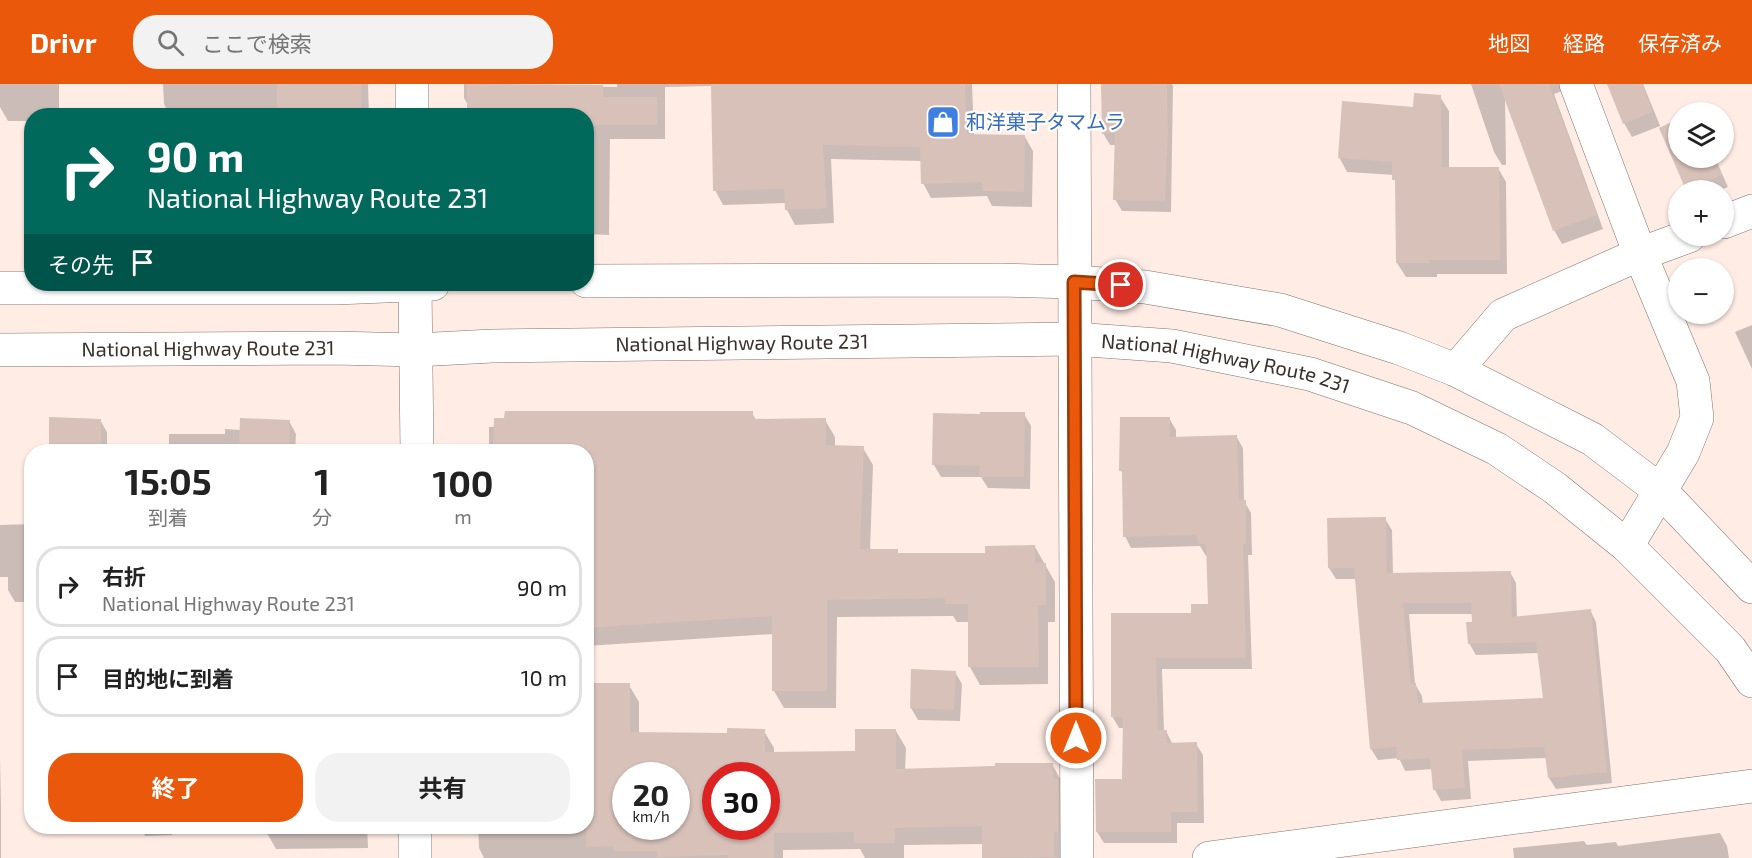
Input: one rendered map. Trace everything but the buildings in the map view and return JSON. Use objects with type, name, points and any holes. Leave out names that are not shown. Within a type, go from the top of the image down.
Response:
[{"type":"main road","points":[[412,84],[412,108]]},
{"type":"main road","points":[[1074,84],[1077,858]]},
{"type":"main road","points":[[1576,84],[1640,254],[1693,381],[1697,418],[1683,453],[1627,546]]},
{"type":"main road","points":[[1734,218],[1752,211]]},
{"type":"main road","points":[[1455,370],[1503,315],[1668,244]]},
{"type":"main road","points":[[594,281],[1000,280],[1074,282],[1145,286],[1280,310],[1399,348],[1455,370],[1592,440],[1661,491],[1752,587]]},
{"type":"main road","points":[[0,288],[24,288]]},
{"type":"main road","points":[[415,291],[417,444]]},
{"type":"main road","name":"National Highway Route 231","points":[[0,350],[334,348],[416,350],[492,346],[1074,339],[1172,346],[1310,374],[1412,408],[1497,449],[1555,488],[1627,546],[1730,649],[1752,681]]},
{"type":"main road","points":[[1209,858],[1752,786]]},
{"type":"main road","points":[[415,858],[416,834]]},
{"type":"place","name":"和洋菓子タマムラ","points":[[943,122]]},
{"type":"route","points":[[1076,738],[1074,282],[1121,285]]}]
